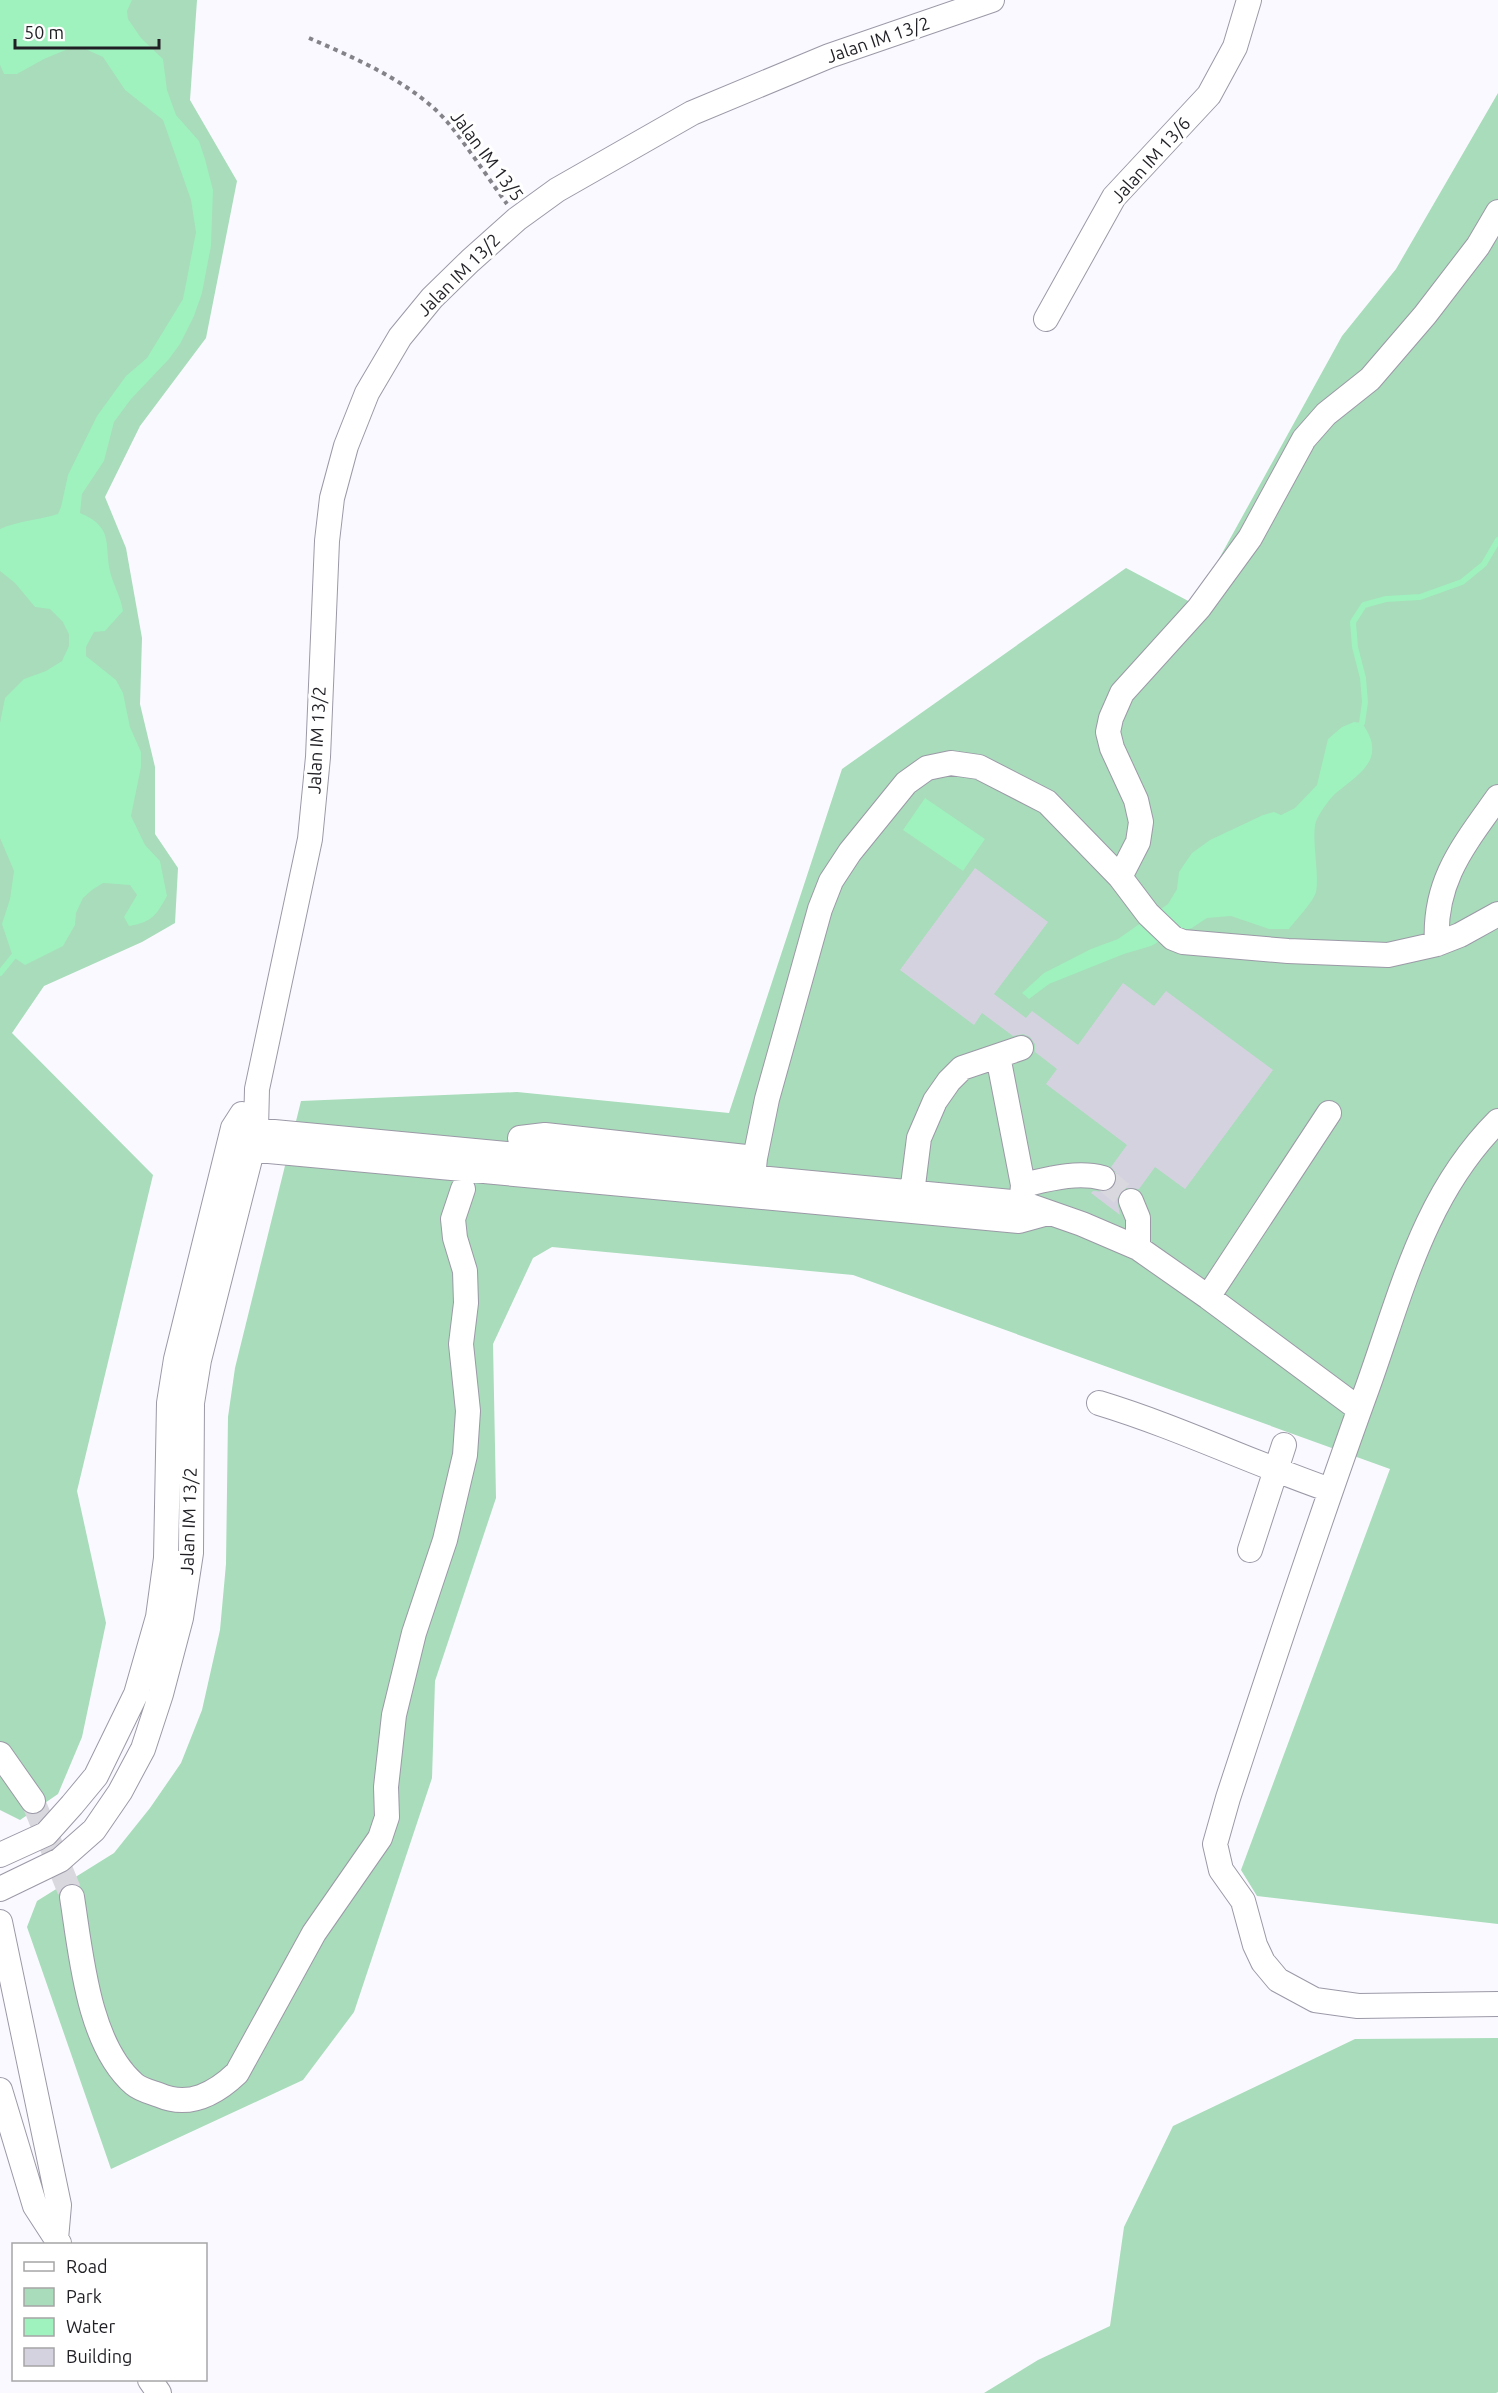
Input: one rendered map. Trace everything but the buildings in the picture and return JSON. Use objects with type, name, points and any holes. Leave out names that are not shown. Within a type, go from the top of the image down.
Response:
[{"type":"street","name":"Jalan IM 13/2","points":[[0,1855],[46,1834],[96,1776],[136,1694],[158,1617],[166,1558],[169,1402],[174,1370],[257,1089],[310,839],[318,757],[327,541],[332,498],[346,446],[367,393],[400,338],[432,298],[518,219],[557,190],[692,113],[829,56],[993,0]]},
{"type":"street","name":"Jalan IM 13/6","points":[[1046,319],[1114,198],[1209,95],[1235,47],[1249,0]]},
{"type":"street","points":[[1120,877],[1138,842],[1141,822],[1136,800],[1112,748],[1108,732],[1111,718],[1122,693],[1198,608],[1250,538],[1304,439],[1326,414],[1370,379],[1425,315],[1478,246],[1498,212]]},
{"type":"street","points":[[754,1167],[767,1099],[820,909],[831,881],[850,852],[906,783],[927,768],[951,763],[979,767],[1047,802],[1120,877],[1148,914],[1173,938],[1184,942],[1388,955],[1437,944],[1460,935],[1498,914]]},
{"type":"street","points":[[1437,944],[1435,920],[1443,890],[1459,852],[1498,797]]},
{"type":"street","points":[[912,1202],[919,1138],[935,1101],[949,1081],[962,1068],[1009,1052],[1022,1203]]},
{"type":"street","points":[[1208,1297],[1329,1113]]},
{"type":"street","points":[[1498,1120],[1464,1160],[1445,1189],[1420,1238],[1330,1490],[1228,1798],[1215,1844],[1221,1870],[1242,1900],[1255,1945],[1263,1962],[1278,1980],[1315,2000],[1358,2006],[1498,2004]]},
{"type":"street","points":[[520,1138],[545,1135],[754,1167],[798,1191]]},
{"type":"street","name":"Jalan IM 13/2","points":[[0,1889],[60,1860],[94,1830],[120,1792],[143,1749],[161,1694],[181,1618],[191,1553],[192,1403],[243,1139]]},
{"type":"street","points":[[243,1139],[912,1202],[1022,1203],[1082,1224],[1138,1248],[1359,1409]]},
{"type":"street","points":[[640,1175],[754,1167]]},
{"type":"street","points":[[1022,1203],[1048,1179],[1089,1174],[1103,1178]]},
{"type":"street","points":[[72,1897],[84,1973],[97,2023],[123,2072],[136,2086],[180,2102],[200,2098],[221,2088],[237,2073],[314,1933],[380,1838],[387,1816],[386,1787],[394,1715],[414,1633],[445,1540],[465,1455],[468,1411],[461,1344],[466,1304],[465,1272],[455,1238],[453,1219],[463,1189]]},
{"type":"street","points":[[1131,1201],[1138,1218],[1138,1248]]},
{"type":"street","points":[[1099,1403],[1161,1423],[1274,1471],[1330,1490]]},
{"type":"street","points":[[1250,1550],[1284,1445]]},
{"type":"street","points":[[0,1754],[33,1801]]},
{"type":"street","points":[[0,1922],[59,2205],[58,2242]]},
{"type":"street","points":[[0,2090],[35,2206],[58,2242]]},
{"type":"path","name":"Jalan IM 13/5","points":[[309,38],[374,66],[426,104],[448,124],[518,219]]},
{"type":"green space","points":[[0,0],[197,0],[190,100],[237,181],[206,338],[140,426],[105,497],[126,548],[142,638],[140,704],[155,767],[155,834],[178,868],[175,923],[142,942],[44,986],[12,1033],[153,1175],[77,1491],[106,1623],[82,1737],[58,1794],[20,1820],[0,1810]]},
{"type":"green space","points":[[1498,93],[1498,1924],[1257,1896],[1241,1870],[1390,1469],[853,1275],[552,1247],[533,1258],[493,1344],[496,1498],[435,1681],[432,1778],[354,2012],[303,2080],[111,2169],[27,1927],[37,1901],[114,1853],[150,1808],[181,1763],[202,1710],[220,1630],[226,1564],[228,1417],[235,1368],[301,1101],[517,1092],[729,1113],[842,769],[1126,568],[1194,604],[1342,336],[1396,269]]},
{"type":"green space","points":[[1498,2038],[1498,2392],[984,2393],[1038,2360],[1110,2326],[1124,2227],[1173,2126],[1355,2039]]},
{"type":"water","points":[[0,0],[132,0],[127,11],[128,19],[141,38],[163,59],[167,90],[176,115],[199,141],[213,190],[211,246],[202,293],[194,316],[180,344],[169,359],[131,399],[114,422],[104,461],[82,494],[80,513],[99,525],[104,532],[111,575],[123,611],[105,631],[94,632],[86,647],[86,656],[116,680],[123,693],[130,727],[141,752],[141,767],[131,816],[145,845],[160,861],[167,896],[160,909],[152,917],[129,926],[124,917],[137,895],[130,885],[103,883],[83,898],[76,913],[75,925],[63,946],[25,965],[13,957],[2,924],[10,899],[14,871],[0,838],[0,723],[5,698],[24,679],[46,671],[62,661],[69,646],[69,634],[63,622],[50,609],[35,607],[15,583],[0,571],[0,529],[58,514],[68,475],[97,416],[126,376],[147,358],[183,299],[196,232],[191,200],[163,120],[125,90],[103,57],[83,48],[68,49],[17,74],[4,74],[0,65]]},
{"type":"water","points":[[1354,722],[1362,723],[1369,735],[1372,755],[1362,771],[1334,795],[1317,819],[1314,834],[1317,875],[1315,896],[1289,929],[1269,929],[1231,916],[1207,918],[1192,928],[1175,933],[1151,946],[1124,954],[1049,984],[1029,999],[1022,993],[1044,973],[1091,949],[1118,939],[1168,904],[1177,889],[1179,872],[1192,853],[1210,840],[1263,815],[1274,812],[1281,815],[1295,808],[1317,785],[1328,739],[1342,727]]},
{"type":"water","points":[[925,798],[985,839],[963,871],[903,830]]},
{"type":"waterway","points":[[1362,723],[1365,702],[1363,678],[1355,647],[1353,622],[1364,605],[1386,599],[1420,597],[1462,582],[1484,564],[1498,540]]},
{"type":"waterway","points":[[0,973],[13,957]]},
{"type":"tunnel","points":[[1103,1178],[1131,1201]]},
{"type":"tunnel","points":[[33,1801],[72,1897]]}]
